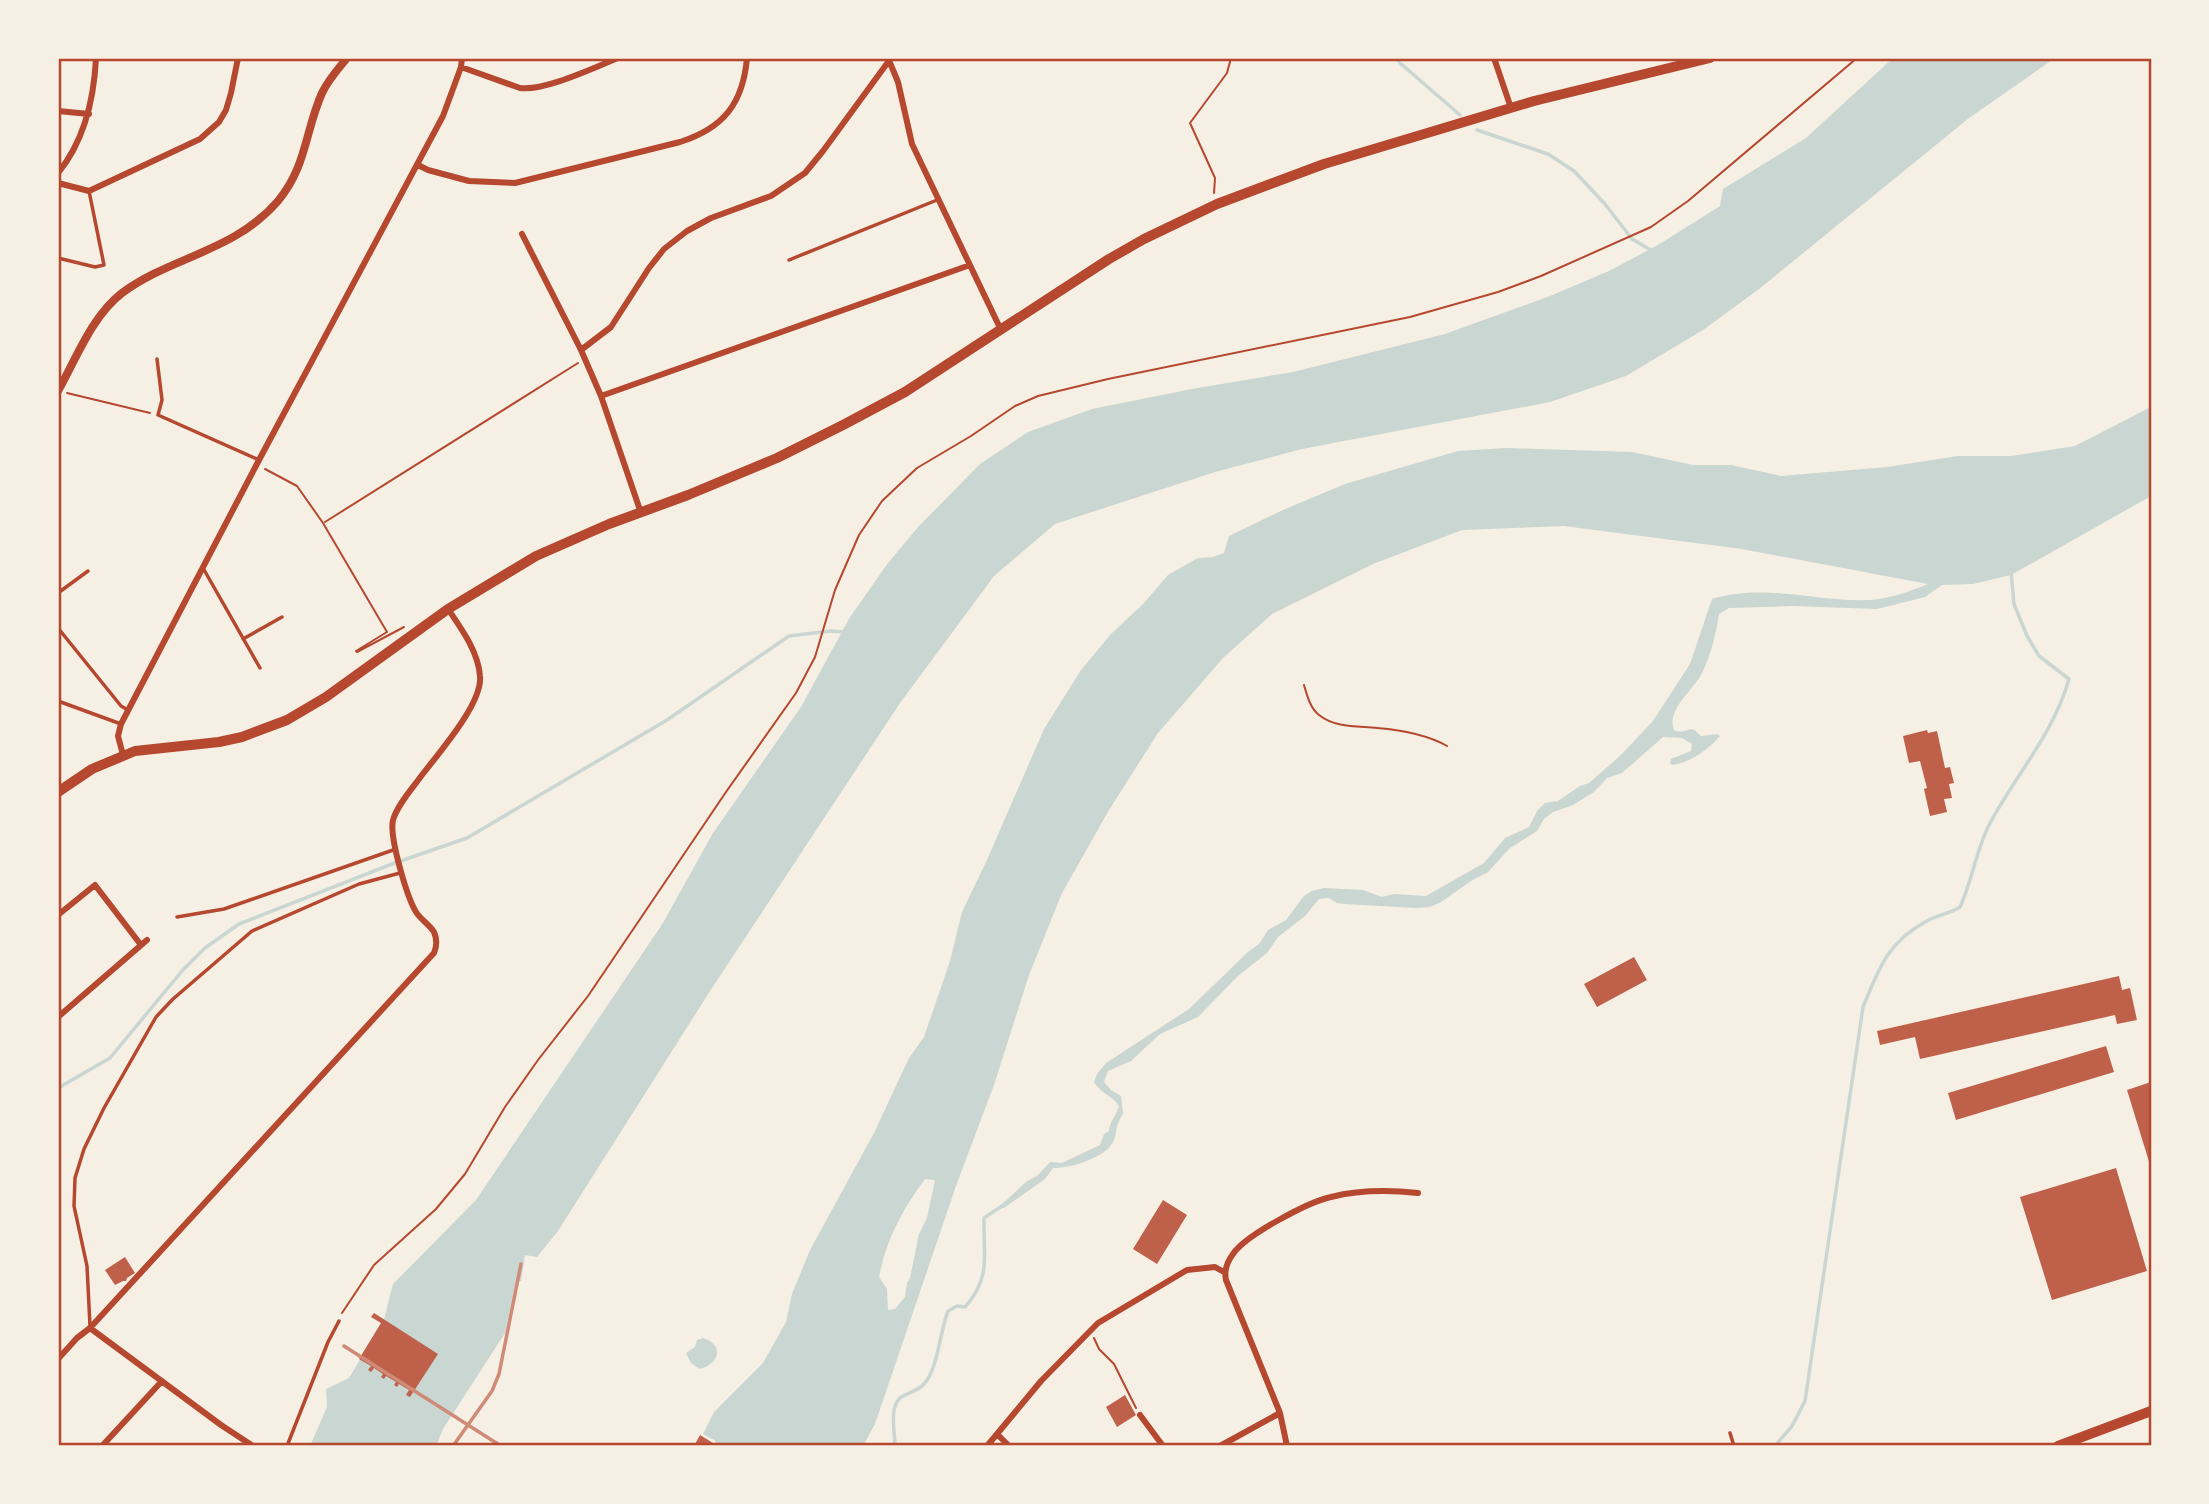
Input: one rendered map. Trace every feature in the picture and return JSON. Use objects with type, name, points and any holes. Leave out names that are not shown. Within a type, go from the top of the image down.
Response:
[{"type":"main road","points":[[58,793],[92,769],[123,755],[147,749],[219,742],[275,725],[317,703],[448,609],[536,556],[599,528],[777,458],[843,425],[905,391],[1120,253],[1217,204],[1324,164],[1511,108],[1710,58]]},
{"type":"main road","points":[[2058,1446],[2151,1411]]},
{"type":"street","points":[[58,173],[76,145],[89,114],[96,58]]},
{"type":"street","points":[[58,183],[89,191],[200,139],[210,132],[226,110],[238,58]]},
{"type":"street","points":[[58,391],[61,378],[100,318],[121,295],[155,274],[225,243],[253,225],[279,200],[296,175],[322,92],[347,58]]},
{"type":"street","points":[[123,755],[118,736],[128,709],[418,165],[443,116],[462,58]]},
{"type":"street","points":[[461,67],[529,89],[618,58]]},
{"type":"street","points":[[418,165],[469,181],[515,183],[680,142],[701,135],[726,115],[743,86],[747,58]]},
{"type":"street","points":[[1494,58],[1511,108]]},
{"type":"street","points":[[889,59],[898,82],[912,144],[1001,330]]},
{"type":"street","points":[[581,350],[611,327],[664,248],[711,218],[771,196],[804,173],[823,152],[889,59]]},
{"type":"street","points":[[58,111],[89,114]]},
{"type":"street","points":[[522,234],[581,350],[601,396],[640,513]]},
{"type":"street","points":[[601,396],[970,265]]},
{"type":"street","points":[[58,1359],[90,1328],[434,953],[437,940],[414,909],[397,853],[393,820],[472,707],[479,691],[481,676],[476,657],[448,609]]},
{"type":"street","points":[[58,915],[95,885],[141,945]]},
{"type":"street","points":[[58,1017],[147,940]]},
{"type":"street","points":[[1224,1272],[1233,1254],[1256,1234],[1329,1197],[1386,1190],[1418,1193]]},
{"type":"street","points":[[987,1446],[1041,1381],[1098,1323],[1186,1270],[1215,1267],[1224,1272],[1238,1314],[1280,1413],[1287,1446]]},
{"type":"street","points":[[90,1328],[253,1446]]},
{"type":"street","points":[[102,1446],[162,1381]]},
{"type":"street","points":[[1220,1446],[1280,1413]]},
{"type":"street","points":[[1140,1415],[1163,1446]]},
{"type":"street","points":[[998,1434],[1009,1446]]},
{"type":"lane","points":[[58,258],[95,267],[104,265],[89,191]]},
{"type":"lane","points":[[789,260],[939,199]]},
{"type":"lane","points":[[158,359],[162,400],[158,415],[259,460]]},
{"type":"lane","points":[[202,568],[260,668]]},
{"type":"lane","points":[[58,593],[88,571]]},
{"type":"lane","points":[[243,639],[282,617]]},
{"type":"lane","points":[[58,628],[121,706],[128,709]]},
{"type":"lane","points":[[58,701],[121,724]]},
{"type":"lane","points":[[177,917],[224,909],[397,853]]},
{"type":"lane","points":[[90,1328],[87,1266],[74,1206],[75,1178],[84,1149],[104,1108],[156,1017],[252,931],[359,884],[402,871]]},
{"type":"lane","points":[[287,1446],[319,1362],[339,1321]]},
{"type":"lane","points":[[1730,1433],[1734,1446]]},
{"type":"path","points":[[1217,204],[1214,195],[1215,178],[1190,123],[1227,73],[1231,58]]},
{"type":"path","points":[[339,1321],[374,1265],[436,1209],[466,1174],[505,1107],[589,996],[718,803],[796,693],[815,657],[847,558],[882,501],[917,468],[1016,406],[1038,396],[1410,317],[1541,276],[1659,222],[1688,201],[1857,58]]},
{"type":"path","points":[[323,523],[585,359]]},
{"type":"path","points":[[58,391],[158,415]]},
{"type":"path","points":[[259,460],[264,469],[297,486],[323,523],[387,632],[356,650],[357,652],[408,625],[413,633]]},
{"type":"path","points":[[1304,685],[1309,701],[1319,715],[1351,727],[1417,734],[1447,746]]},
{"type":"path","points":[[1088,1332],[1099,1349],[1114,1364],[1140,1415]]},
{"type":"shaded area","points":[[1893,58],[2055,58],[1969,118],[1759,289],[1703,330],[1626,376],[1550,402],[1302,449],[1215,472],[1055,524],[994,576],[900,703],[710,991],[558,1231],[537,1257],[525,1255],[521,1281],[516,1281],[505,1333],[443,1429],[436,1446],[310,1446],[327,1407],[326,1389],[349,1378],[384,1319],[393,1284],[476,1200],[663,923],[713,833],[801,707],[850,617],[888,563],[919,526],[980,464],[1028,432],[1092,409],[1293,372],[1445,334],[1550,296],[1609,271],[1658,245],[1720,206],[1723,189],[1806,138]]},
{"type":"shaded area","points":[[2151,407],[2151,496],[2011,575],[1973,584],[1942,585],[1925,597],[1877,609],[1792,606],[1729,608],[1719,614],[1705,666],[1677,707],[1673,722],[1674,730],[1677,731],[1692,729],[1701,736],[1720,736],[1710,746],[1693,758],[1672,765],[1671,759],[1691,751],[1692,744],[1682,738],[1663,737],[1622,773],[1607,778],[1594,792],[1573,805],[1553,812],[1544,819],[1537,831],[1510,848],[1488,872],[1430,907],[1345,904],[1329,898],[1319,899],[1305,916],[1278,937],[1267,953],[1238,976],[1198,1017],[1160,1034],[1131,1061],[1108,1071],[1104,1082],[1121,1096],[1123,1114],[1114,1140],[1104,1152],[1087,1161],[1053,1168],[1045,1179],[1004,1208],[1000,1206],[1050,1162],[1062,1163],[1100,1145],[1119,1106],[1094,1082],[1106,1063],[1189,1009],[1259,944],[1268,930],[1286,920],[1304,896],[1324,888],[1363,890],[1382,897],[1394,894],[1426,896],[1484,863],[1505,838],[1529,827],[1537,811],[1545,803],[1558,801],[1589,783],[1621,755],[1653,721],[1690,664],[1712,599],[1771,593],[1870,600],[1907,592],[1928,584],[1742,549],[1564,526],[1462,530],[1373,564],[1272,614],[1223,658],[1158,733],[1109,810],[1062,893],[1029,975],[994,1085],[957,1183],[875,1424],[863,1446],[713,1446],[716,1441],[703,1434],[714,1412],[763,1363],[786,1322],[792,1294],[810,1250],[874,1133],[909,1058],[924,1037],[950,961],[962,912],[1044,729],[1081,670],[1111,634],[1143,604],[1168,575],[1198,558],[1224,553],[1229,536],[1283,510],[1345,484],[1458,451],[1506,448],[1632,452],[1693,465],[1731,465],[1781,476],[1887,467],[1958,456],[2011,456],[2075,446]],"holes":[[[925,1179],[935,1180],[905,1297],[895,1309],[888,1310],[887,1289],[879,1277],[886,1250],[896,1225],[917,1190]]]},
{"type":"shaded area","points":[[703,1338],[714,1345],[717,1354],[712,1363],[700,1369],[691,1363],[686,1353],[695,1347],[697,1340]]},
{"type":"building","points":[[1927,730],[1928,733],[1937,731],[1945,768],[1950,767],[1954,783],[1949,784],[1952,798],[1944,799],[1947,812],[1930,816],[1920,761],[1909,763],[1903,736]]},
{"type":"building","points":[[1634,957],[1647,980],[1597,1007],[1584,984]]},
{"type":"building","points":[[2119,976],[2122,990],[2130,988],[2137,1020],[2117,1024],[2115,1015],[1920,1059],[1915,1037],[1880,1045],[1877,1031]]},
{"type":"building","points":[[2106,1046],[2114,1072],[1956,1120],[1948,1093]]},
{"type":"building","points":[[2151,1082],[2151,1168],[2127,1090]]},
{"type":"building","points":[[2116,1168],[2147,1271],[2052,1300],[2020,1197]]},
{"type":"building","points":[[1163,1200],[1187,1215],[1157,1264],[1133,1249]]},
{"type":"building","points":[[125,1257],[135,1273],[126,1281],[115,1285],[105,1270]]},
{"type":"building","points":[[374,1313],[438,1354],[410,1397],[406,1395],[409,1390],[399,1384],[397,1387],[394,1385],[396,1382],[386,1376],[384,1379],[381,1377],[383,1374],[374,1368],[371,1372],[368,1370],[371,1366],[359,1359],[381,1323],[371,1317]]},
{"type":"building","points":[[1125,1395],[1136,1415],[1117,1427],[1106,1407]]},
{"type":"building","points":[[700,1435],[713,1443],[711,1446],[694,1446]]},
{"type":"waterway","points":[[1397,58],[1460,115]]},
{"type":"waterway","points":[[1477,130],[1548,154],[1574,171],[1605,204],[1632,239],[1651,250]]},
{"type":"waterway","points":[[1775,1446],[1792,1426],[1805,1401],[1863,1007],[1893,948],[1912,930],[1960,907],[1989,825],[2054,718],[2069,679],[2039,656],[2027,636],[2014,604],[2011,572]]},
{"type":"waterway","points":[[58,1088],[110,1058],[182,971],[205,948],[239,924],[392,864],[467,838],[667,720],[789,636],[845,632]]},
{"type":"waterway","points":[[895,1446],[894,1414],[897,1402],[922,1386],[929,1377],[948,1311],[957,1306],[965,1307],[974,1296],[983,1275],[984,1218],[1005,1204]]},
{"type":"railway","points":[[453,1446],[492,1391],[499,1374],[521,1264]]},
{"type":"railway","points":[[344,1346],[501,1446]]}]
